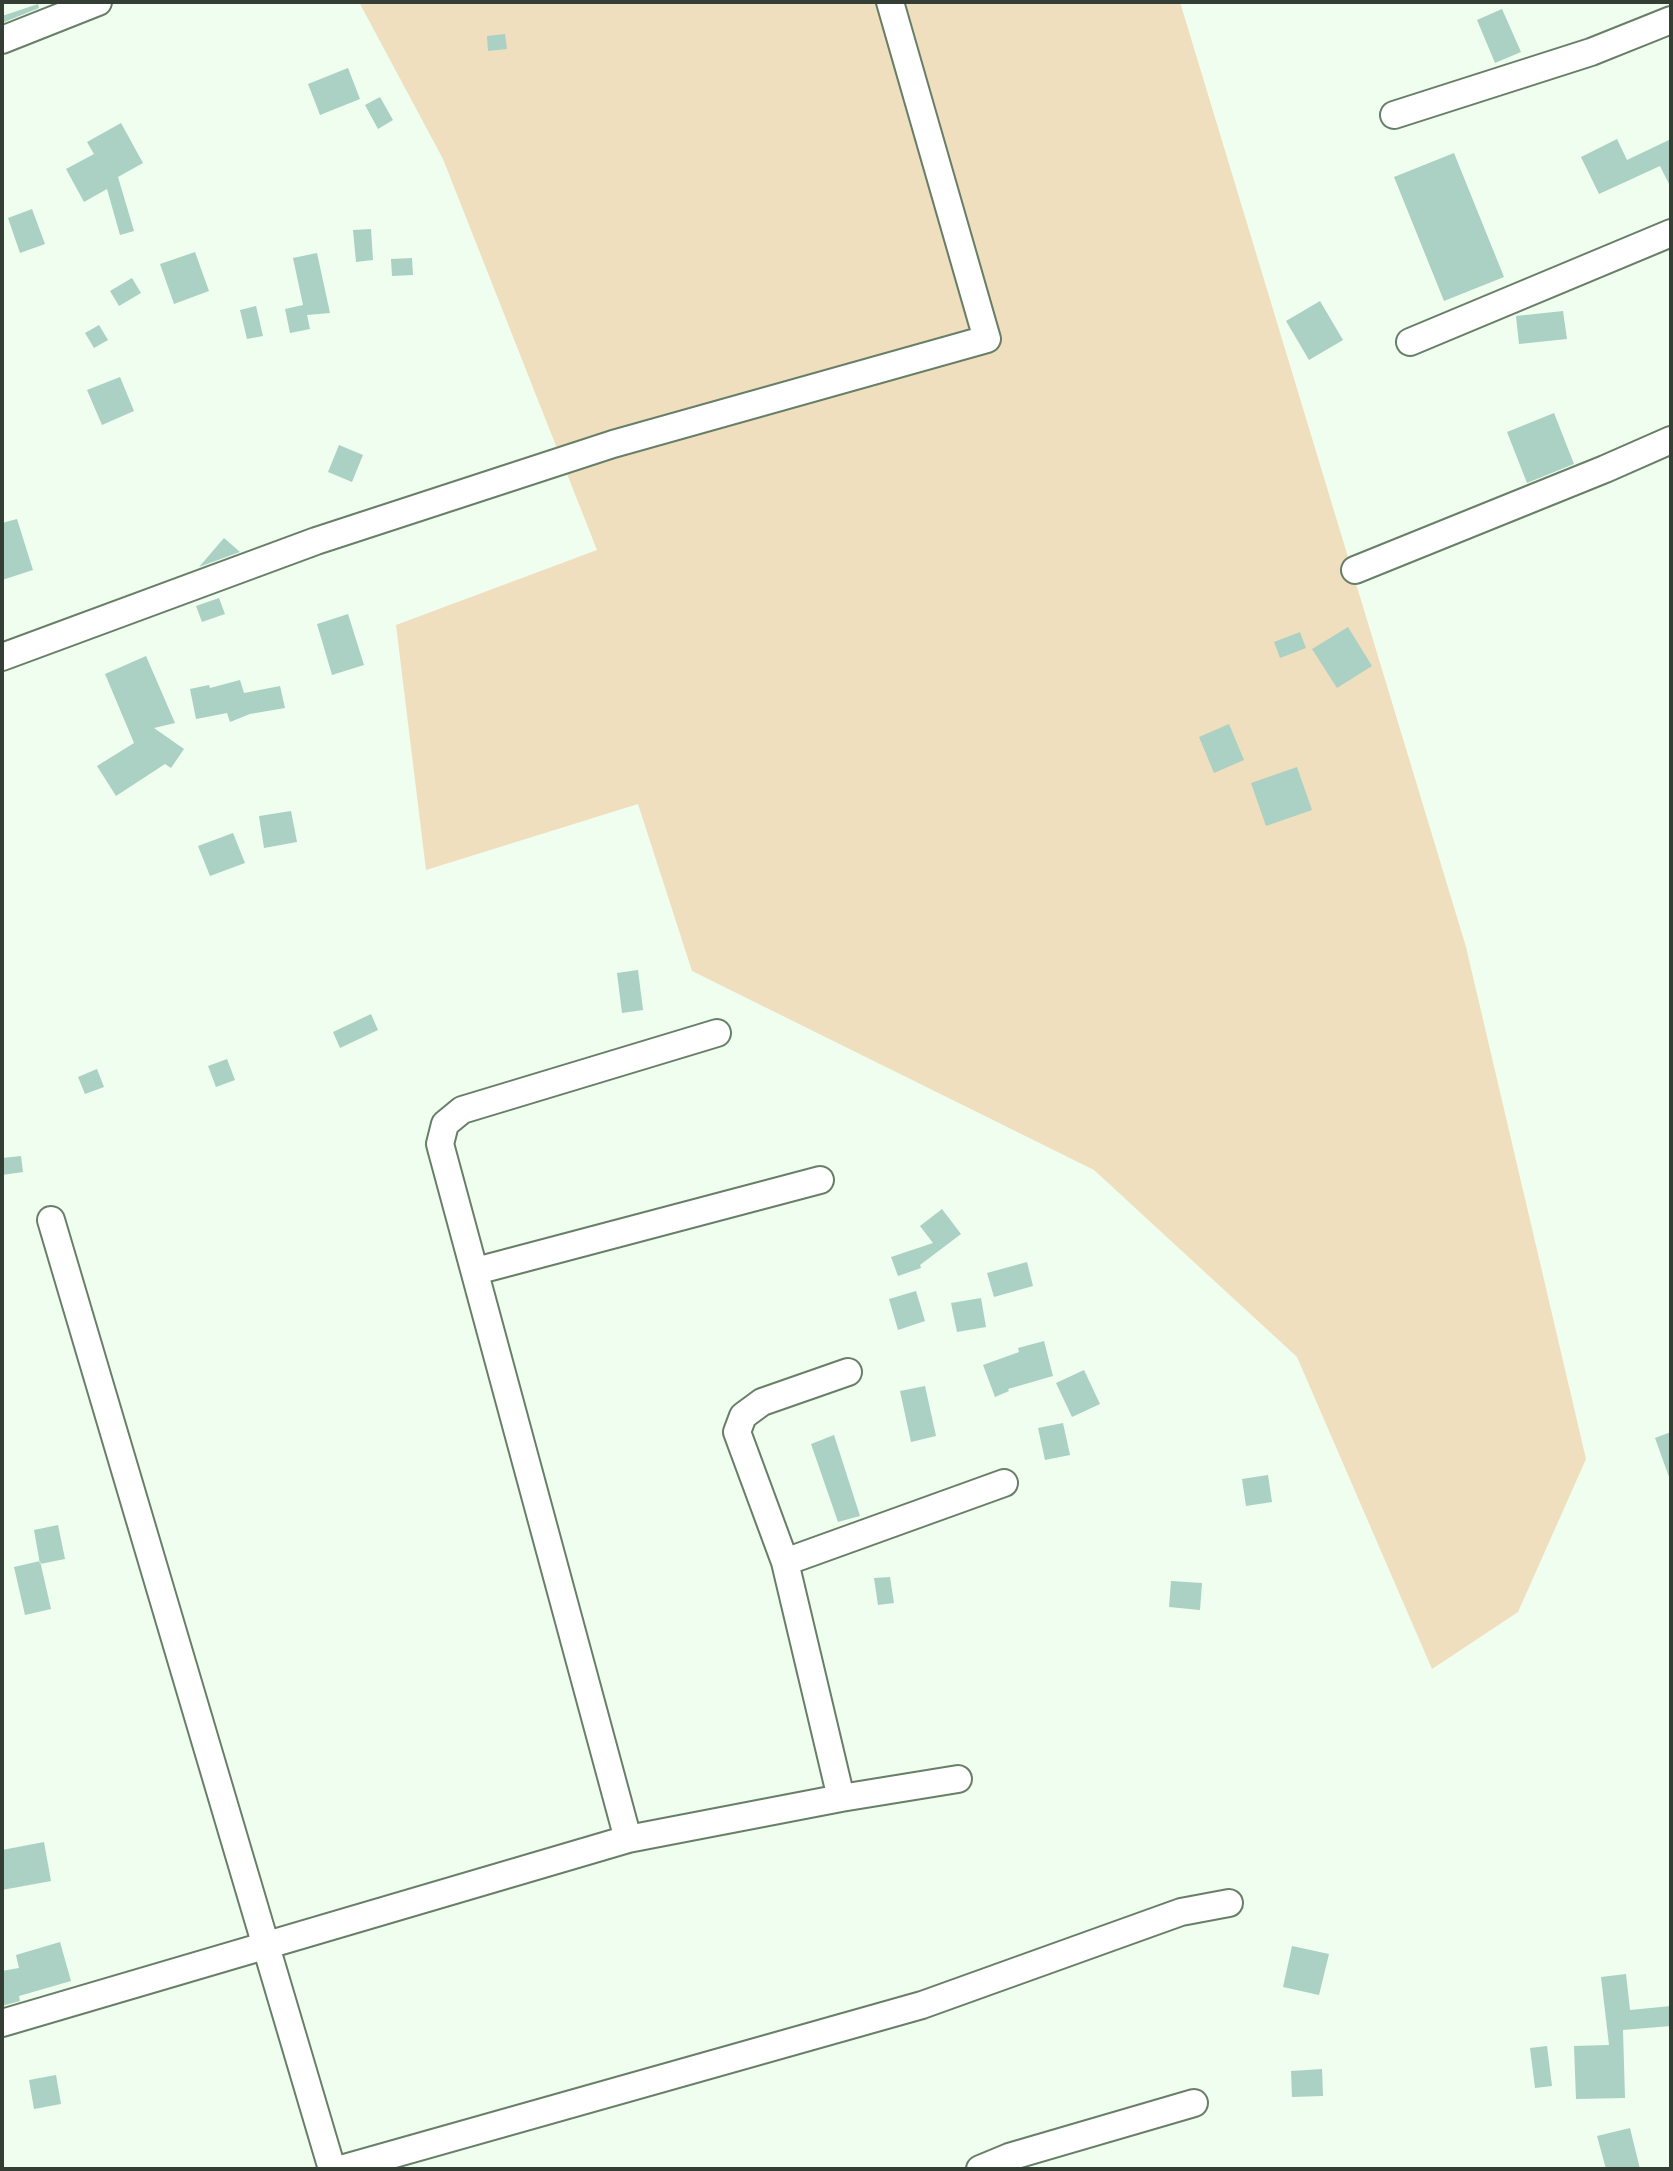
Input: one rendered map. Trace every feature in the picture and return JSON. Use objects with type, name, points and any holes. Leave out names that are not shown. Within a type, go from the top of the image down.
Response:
[{"type":"street","points":[[2,40],[98,2]]},
{"type":"street","points":[[2,657],[316,541],[569,458],[987,339],[890,2]]},
{"type":"street","points":[[1394,115],[1591,52],[1671,20]]},
{"type":"street","points":[[1410,342],[1671,233]]},
{"type":"street","points":[[1355,570],[1671,440]]},
{"type":"street","points":[[628,1839],[440,1144],[445,1124],[462,1110],[717,1033]]},
{"type":"street","points":[[476,1271],[820,1180]]},
{"type":"street","points":[[51,1220],[332,2169]]},
{"type":"street","points":[[841,1798],[785,1562],[737,1432],[743,1416],[762,1402],[848,1372]]},
{"type":"street","points":[[785,1562],[1004,1483]]},
{"type":"street","points":[[2,2023],[628,1839],[958,1779]]},
{"type":"street","points":[[341,2169],[922,2005],[1181,1912],[1229,1903]]},
{"type":"street","points":[[980,2169],[1009,2157],[1194,2103]]},
{"type":"shaded area","points":[[359,2],[1180,2],[1466,947],[1586,1459],[1518,1612],[1432,1669],[1297,1357],[1094,1170],[692,971],[638,804],[426,870],[396,625],[597,550],[443,159]]},
{"type":"building","points":[[38,4],[39,8],[2,23],[2,16]]},
{"type":"building","points":[[1502,9],[1521,52],[1495,63],[1477,20]]},
{"type":"building","points":[[505,34],[507,49],[488,51],[487,36]]},
{"type":"building","points":[[348,68],[360,99],[320,115],[308,84]]},
{"type":"building","points":[[380,97],[393,120],[378,129],[365,105]]},
{"type":"building","points":[[121,123],[143,163],[118,177],[134,231],[120,235],[107,189],[84,202],[66,169],[94,154],[87,142]]},
{"type":"building","points":[[1617,139],[1627,160],[1671,139],[1671,188],[1660,166],[1599,194],[1581,157]]},
{"type":"building","points":[[1454,153],[1504,277],[1444,301],[1394,177]]},
{"type":"building","points":[[32,209],[45,244],[20,253],[8,218]]},
{"type":"building","points":[[371,229],[373,260],[356,262],[353,230]]},
{"type":"building","points":[[195,252],[209,291],[174,304],[160,264]]},
{"type":"building","points":[[317,253],[330,313],[307,315],[310,329],[290,333],[285,309],[303,305],[293,258]]},
{"type":"building","points":[[412,258],[413,275],[392,276],[391,259]]},
{"type":"building","points":[[132,278],[141,293],[119,306],[110,291]]},
{"type":"building","points":[[1320,301],[1343,340],[1309,360],[1286,321]]},
{"type":"building","points":[[256,306],[263,336],[247,339],[240,310]]},
{"type":"building","points":[[1563,311],[1567,339],[1519,344],[1516,316]]},
{"type":"building","points":[[99,325],[108,340],[94,348],[85,333]]},
{"type":"building","points":[[120,377],[134,411],[102,425],[87,390]]},
{"type":"building","points":[[1554,413],[1574,464],[1527,483],[1507,432]]},
{"type":"building","points":[[339,445],[363,455],[352,482],[328,472]]},
{"type":"building","points":[[17,519],[33,570],[2,580],[2,523]]},
{"type":"building","points":[[224,538],[240,552],[199,567]]},
{"type":"building","points":[[219,598],[225,614],[202,622],[196,606]]},
{"type":"building","points":[[348,614],[364,665],[332,675],[317,624]]},
{"type":"building","points":[[1348,627],[1372,666],[1337,688],[1312,649]]},
{"type":"building","points":[[1300,632],[1306,648],[1280,658],[1274,642]]},
{"type":"building","points":[[146,656],[175,723],[154,728],[184,749],[171,768],[165,764],[116,796],[97,766],[134,743],[105,674]]},
{"type":"building","points":[[240,680],[244,693],[280,686],[285,708],[250,714],[230,722],[227,713],[196,719],[190,689],[209,685],[210,688]]},
{"type":"building","points":[[1229,724],[1244,760],[1214,773],[1199,737]]},
{"type":"building","points":[[1297,767],[1312,810],[1266,826],[1251,783]]},
{"type":"building","points":[[291,811],[297,842],[264,848],[259,816]]},
{"type":"building","points":[[233,833],[245,863],[210,876],[198,846]]},
{"type":"building","points":[[638,970],[643,1010],[622,1013],[617,973]]},
{"type":"building","points":[[371,1014],[378,1030],[340,1048],[333,1032]]},
{"type":"building","points":[[227,1059],[235,1080],[216,1087],[208,1066]]},
{"type":"building","points":[[97,1069],[104,1087],[85,1094],[78,1077]]},
{"type":"building","points":[[21,1156],[23,1172],[2,1175],[2,1158]]},
{"type":"building","points":[[942,1209],[961,1234],[920,1265],[921,1268],[898,1276],[891,1257],[933,1243],[920,1226]]},
{"type":"building","points":[[1027,1262],[1033,1286],[994,1297],[987,1273]]},
{"type":"building","points":[[916,1291],[925,1321],[898,1330],[889,1299]]},
{"type":"building","points":[[981,1298],[986,1327],[957,1332],[951,1303]]},
{"type":"building","points":[[1044,1341],[1053,1376],[1008,1389],[995,1397],[983,1365],[1019,1352],[1018,1348]]},
{"type":"building","points":[[1084,1370],[1100,1404],[1072,1417],[1056,1383]]},
{"type":"building","points":[[925,1386],[936,1436],[911,1442],[900,1391]]},
{"type":"building","points":[[1063,1423],[1070,1455],[1045,1460],[1038,1428]]},
{"type":"building","points":[[1671,1432],[1671,1477],[1669,1477],[1655,1438]]},
{"type":"building","points":[[834,1435],[860,1516],[838,1522],[811,1444]]},
{"type":"building","points":[[1268,1475],[1272,1502],[1246,1506],[1242,1479]]},
{"type":"building","points":[[58,1525],[65,1559],[40,1564],[34,1530]]},
{"type":"building","points":[[40,1561],[51,1609],[25,1615],[14,1567]]},
{"type":"building","points":[[890,1577],[894,1603],[878,1605],[874,1578]]},
{"type":"building","points":[[1171,1581],[1202,1583],[1200,1610],[1169,1607]]},
{"type":"building","points":[[44,1842],[51,1881],[2,1890],[2,1850]]},
{"type":"building","points":[[60,1942],[71,1981],[19,1996],[20,2001],[2,2006],[2,1971],[19,1968],[16,1955]]},
{"type":"building","points":[[1292,1946],[1329,1954],[1319,1995],[1283,1987]]},
{"type":"building","points":[[1626,1974],[1630,2010],[1671,2006],[1671,2026],[1623,2030],[1625,2098],[1576,2099],[1574,2046],[1609,2045],[1601,1977]]},
{"type":"building","points":[[1547,2046],[1552,2086],[1535,2088],[1530,2048]]},
{"type":"building","points":[[1322,2069],[1323,2096],[1292,2097],[1291,2071]]},
{"type":"building","points":[[56,2075],[61,2104],[34,2109],[29,2080]]},
{"type":"building","points":[[1630,2128],[1640,2169],[1606,2169],[1597,2136]]}]
